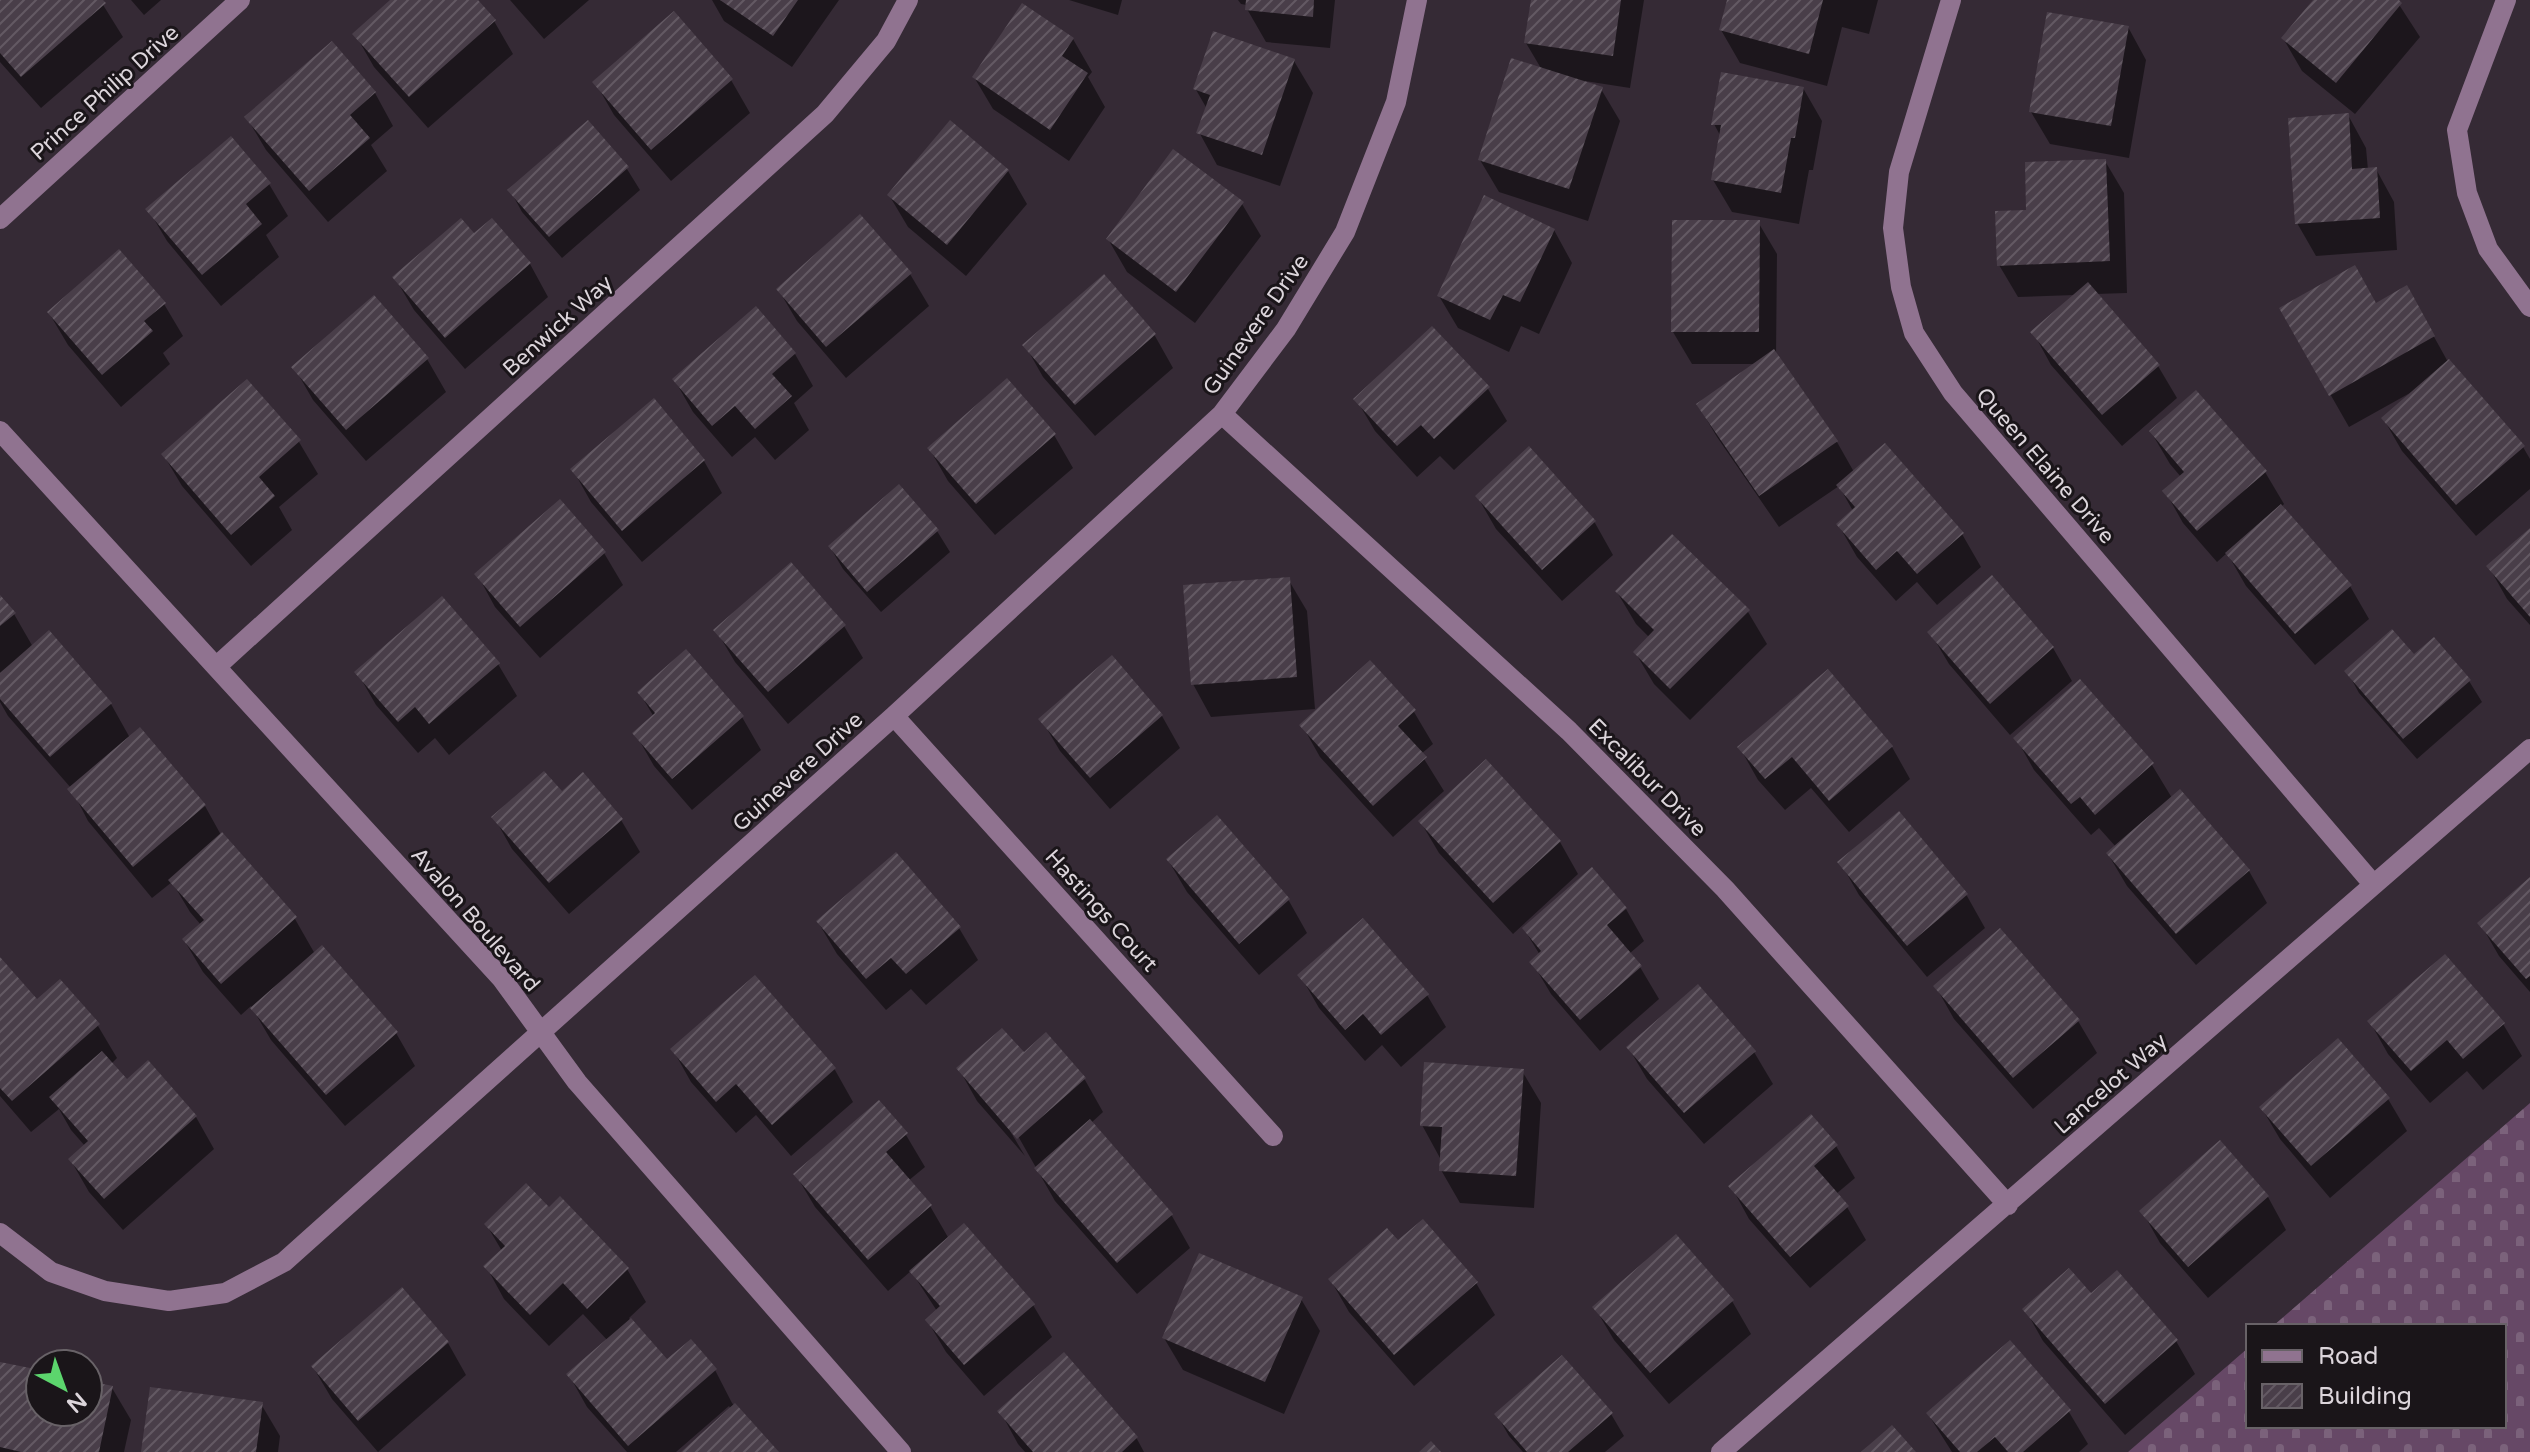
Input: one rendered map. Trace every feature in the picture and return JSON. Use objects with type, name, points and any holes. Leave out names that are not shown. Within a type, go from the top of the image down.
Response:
[{"type":"street","name":"Prince Philip Drive","points":[[0,219],[240,0]]},
{"type":"street","name":"Benwick Way","points":[[217,666],[825,114],[886,41],[908,0]]},
{"type":"street","name":"Guinevere Drive","points":[[0,1233],[51,1272],[105,1291],[169,1301],[225,1293],[284,1262],[894,716],[1222,414],[1286,329],[1345,232],[1396,102],[1417,0]]},
{"type":"street","name":"Queen Elaine Drive","points":[[1951,0],[1899,172],[1893,228],[1901,287],[1914,333],[1953,393],[2373,884]]},
{"type":"street","points":[[2506,0],[2457,130],[2467,193],[2488,249],[2530,307]]},
{"type":"street","name":"Excalibur Drive","points":[[1222,414],[1569,731],[1736,901],[2008,1205]]},
{"type":"street","name":"Avalon Boulevard","points":[[0,431],[502,979],[577,1082],[901,1452]]},
{"type":"street","name":"Hastings Court","points":[[894,716],[1273,1136]]},
{"type":"street","name":"Lancelot Way","points":[[1721,1452],[2530,749]]},
{"type":"green space","points":[[2530,1103],[2530,1452],[2128,1452],[2246,1350],[2246,1428],[2506,1428],[2506,1324],[2275,1324]]},
{"type":"building","points":[[0,0],[103,0],[106,3],[21,77],[0,53]]},
{"type":"building","points":[[390,0],[478,0],[496,20],[409,97],[352,34]]},
{"type":"building","points":[[720,0],[798,0],[773,36]]},
{"type":"building","points":[[1246,0],[1314,0],[1313,17],[1245,10]]},
{"type":"building","points":[[1531,0],[1621,0],[1613,56],[1524,43]]},
{"type":"building","points":[[1727,0],[1823,0],[1809,54],[1719,30]]},
{"type":"building","points":[[2313,0],[2399,0],[2402,3],[2336,83],[2281,38]]},
{"type":"building","points":[[1022,3],[1074,38],[1062,56],[1088,73],[1050,130],[972,77]]},
{"type":"building","points":[[674,11],[733,79],[651,150],[592,82]]},
{"type":"building","points":[[2047,12],[2129,26],[2111,126],[2029,112]]},
{"type":"building","points":[[1213,31],[1295,59],[1262,155],[1196,133],[1210,95],[1193,89]]},
{"type":"building","points":[[332,41],[376,92],[350,115],[370,138],[309,191],[244,117]]},
{"type":"building","points":[[1511,58],[1603,87],[1569,189],[1478,160]]},
{"type":"building","points":[[1721,72],[1804,87],[1781,193],[1711,180],[1721,125],[1711,125]]},
{"type":"building","points":[[2349,113],[2352,169],[2377,167],[2380,218],[2295,224],[2288,118]]},
{"type":"building","points":[[588,120],[629,167],[549,237],[507,190]]},
{"type":"building","points":[[950,120],[1009,170],[947,245],[887,195]]},
{"type":"building","points":[[231,136],[271,183],[246,204],[262,224],[202,275],[145,209]]},
{"type":"building","points":[[1173,149],[1244,202],[1176,292],[1106,239]]},
{"type":"building","points":[[2106,159],[2110,261],[1997,266],[1995,211],[2026,210],[2025,162]]},
{"type":"building","points":[[1484,195],[1555,229],[1520,302],[1503,295],[1490,320],[1437,296]]},
{"type":"building","points":[[860,214],[912,273],[826,347],[776,289]]},
{"type":"building","points":[[461,218],[474,233],[492,218],[531,263],[445,338],[392,277]]},
{"type":"building","points":[[1672,220],[1760,220],[1759,332],[1671,332]]},
{"type":"building","points":[[119,249],[166,303],[144,321],[153,331],[102,375],[47,312]]},
{"type":"building","points":[[2355,265],[2376,303],[2407,285],[2435,336],[2329,396],[2279,308]]},
{"type":"building","points":[[1104,274],[1156,334],[1075,405],[1022,345]]},
{"type":"building","points":[[2088,282],[2160,365],[2102,415],[2030,332]]},
{"type":"building","points":[[374,295],[429,358],[346,430],[291,367]]},
{"type":"building","points":[[756,306],[796,353],[772,374],[792,396],[755,429],[735,406],[712,426],[672,379]]},
{"type":"building","points":[[1432,326],[1490,387],[1434,439],[1421,425],[1397,446],[1353,399]]},
{"type":"building","points":[[1774,349],[1838,441],[1759,496],[1696,404]]},
{"type":"building","points":[[2449,359],[2525,446],[2456,505],[2381,418]]},
{"type":"building","points":[[1007,378],[1056,434],[976,504],[927,448]]},
{"type":"building","points":[[247,379],[301,440],[259,477],[275,496],[231,535],[161,454]]},
{"type":"building","points":[[2196,390],[2267,471],[2197,531],[2162,491],[2184,472],[2149,431]]},
{"type":"building","points":[[654,398],[705,460],[622,531],[570,469]]},
{"type":"building","points":[[1885,443],[1964,533],[1917,574],[1897,551],[1876,570],[1836,524],[1855,507],[1836,485]]},
{"type":"building","points":[[1529,446],[1596,521],[1542,570],[1475,496]]},
{"type":"building","points":[[899,484],[939,530],[867,592],[828,546]]},
{"type":"building","points":[[560,499],[606,552],[520,627],[474,574]]},
{"type":"building","points":[[2281,504],[2352,585],[2295,634],[2225,553]]},
{"type":"building","points":[[2530,528],[2530,617],[2486,566]]},
{"type":"building","points":[[1672,534],[1750,610],[1670,689],[1633,652],[1654,630],[1615,591]]},
{"type":"building","points":[[791,562],[846,625],[768,692],[713,630]]},
{"type":"building","points":[[1992,575],[2054,647],[1990,704],[1927,632]]},
{"type":"building","points":[[1290,577],[1297,677],[1191,685],[1183,585]]},
{"type":"building","points":[[0,595],[16,613],[0,626]]},
{"type":"building","points":[[442,596],[500,663],[429,724],[415,707],[398,722],[354,672]]},
{"type":"building","points":[[2392,629],[2414,654],[2434,637],[2471,680],[2403,739],[2344,671]]},
{"type":"building","points":[[49,630],[112,703],[50,757],[0,699],[0,673]]},
{"type":"building","points":[[686,649],[744,716],[672,779],[632,733],[655,713],[637,692]]},
{"type":"building","points":[[1112,655],[1163,715],[1090,778],[1038,719]]},
{"type":"building","points":[[1370,660],[1416,710],[1398,726],[1427,757],[1373,806],[1299,725]]},
{"type":"building","points":[[1828,669],[1893,746],[1829,801],[1792,757],[1765,779],[1737,747]]},
{"type":"building","points":[[2080,679],[2154,763],[2095,815],[2080,797],[2071,804],[2013,738]]},
{"type":"building","points":[[140,727],[206,805],[133,867],[67,789]]},
{"type":"building","points":[[1486,759],[1561,841],[1493,903],[1418,821]]},
{"type":"building","points":[[544,771],[562,791],[583,772],[623,819],[549,883],[491,817]]},
{"type":"building","points":[[2180,789],[2250,870],[2176,934],[2106,853]]},
{"type":"building","points":[[1899,811],[1968,894],[1907,946],[1837,862]]},
{"type":"building","points":[[1217,815],[1290,899],[1239,944],[1166,859]]},
{"type":"building","points":[[222,832],[297,917],[221,984],[182,939],[204,920],[168,880]]},
{"type":"building","points":[[896,852],[961,927],[906,974],[891,958],[866,979],[816,921]]},
{"type":"building","points":[[1592,867],[1627,908],[1607,925],[1642,966],[1580,1020],[1529,962],[1541,951],[1522,928]]},
{"type":"building","points":[[2530,877],[2530,976],[2526,979],[2477,923]]},
{"type":"building","points":[[1363,918],[1429,994],[1381,1035],[1363,1014],[1345,1030],[1297,975]]},
{"type":"building","points":[[2000,928],[2080,1020],[2013,1078],[1933,986]]},
{"type":"building","points":[[322,945],[398,1032],[326,1095],[250,1008]]},
{"type":"building","points":[[2445,954],[2505,1023],[2463,1059],[2447,1040],[2411,1071],[2367,1021]]},
{"type":"building","points":[[0,957],[37,999],[60,979],[100,1024],[12,1101],[0,1088]]},
{"type":"building","points":[[755,975],[836,1068],[772,1125],[736,1084],[716,1102],[670,1049]]},
{"type":"building","points":[[1698,984],[1756,1051],[1684,1113],[1626,1047]]},
{"type":"building","points":[[1002,1028],[1024,1052],[1046,1032],[1086,1078],[1017,1139],[956,1068]]},
{"type":"building","points":[[2338,1038],[2390,1098],[2311,1166],[2259,1107]]},
{"type":"building","points":[[102,1051],[127,1079],[148,1060],[197,1116],[104,1199],[68,1159],[88,1141],[49,1097]]},
{"type":"building","points":[[1424,1062],[1524,1069],[1516,1176],[1439,1171],[1442,1127],[1420,1126]]},
{"type":"building","points":[[879,1100],[908,1133],[886,1152],[932,1205],[868,1260],[793,1174]]},
{"type":"building","points":[[1811,1114],[1838,1145],[1814,1166],[1849,1206],[1790,1257],[1728,1186]]},
{"type":"building","points":[[1090,1119],[1173,1214],[1117,1263],[1034,1168]]},
{"type":"building","points":[[2220,1140],[2269,1196],[2188,1267],[2139,1211]]},
{"type":"building","points":[[526,1183],[549,1207],[560,1196],[629,1268],[587,1309],[563,1283],[530,1315],[483,1266],[505,1246],[484,1224]]},
{"type":"building","points":[[1423,1219],[1478,1282],[1394,1355],[1328,1279],[1387,1228],[1398,1240]]},
{"type":"building","points":[[964,1223],[1035,1304],[964,1365],[925,1320],[940,1306],[909,1271]]},
{"type":"building","points":[[1676,1234],[1734,1300],[1650,1373],[1592,1307]]},
{"type":"building","points":[[1199,1253],[1303,1297],[1265,1382],[1162,1338]]},
{"type":"building","points":[[2069,1268],[2091,1293],[2117,1270],[2178,1340],[2105,1404],[2022,1309]]},
{"type":"building","points":[[402,1287],[449,1342],[358,1421],[311,1366]]},
{"type":"building","points":[[631,1318],[667,1359],[691,1339],[717,1369],[628,1446],[566,1374]]},
{"type":"building","points":[[2010,1340],[2071,1410],[2023,1452],[2008,1452],[1995,1437],[1977,1452],[1960,1452],[1926,1413]]},
{"type":"building","points":[[1064,1352],[1138,1437],[1122,1452],[1033,1452],[997,1411]]},
{"type":"building","points":[[1562,1355],[1613,1413],[1568,1452],[1527,1452],[1494,1414]]},
{"type":"building","points":[[0,1362],[24,1367],[24,1428],[104,1428],[104,1384],[113,1386],[99,1452],[21,1452],[0,1447]]},
{"type":"building","points":[[150,1387],[263,1402],[256,1452],[141,1452]]},
{"type":"building","points":[[735,1403],[779,1452],[681,1452]]},
{"type":"building","points":[[1892,1425],[1916,1452],[1861,1452]]},
{"type":"building","points":[[1431,1441],[1441,1452],[1419,1452]]}]
